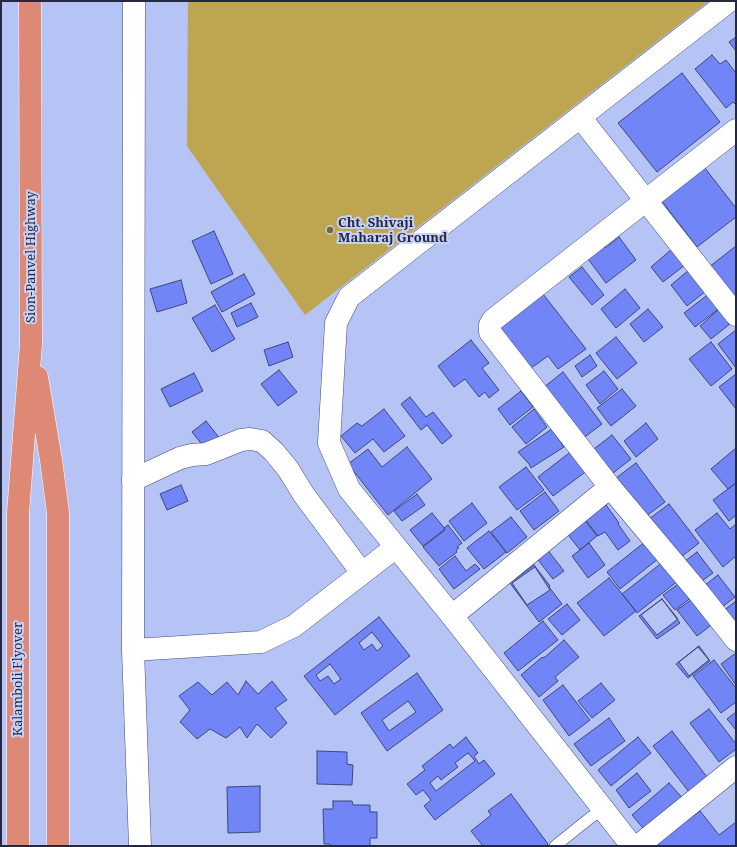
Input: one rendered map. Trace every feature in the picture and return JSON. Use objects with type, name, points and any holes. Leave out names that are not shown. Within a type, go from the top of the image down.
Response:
[{"type":"highway","name":"Sion-Panvel Highway","points":[[18,513],[31,344],[30,1]]},
{"type":"highway","points":[[31,344],[51,460],[58,513],[58,846]]},
{"type":"highway","name":"Kalamboli Flyover","points":[[18,513],[18,846]]},
{"type":"street","points":[[134,1],[133,650],[140,846]]},
{"type":"street","points":[[632,846],[452,616],[350,489],[329,442],[336,323],[349,298],[729,1]]},
{"type":"street","points":[[580,117],[736,315]]},
{"type":"street","points":[[736,130],[494,320],[490,325],[490,332],[610,487],[699,592],[736,640]]},
{"type":"street","points":[[133,480],[180,458],[206,454],[241,440],[250,439],[262,441],[274,452],[288,469],[304,495],[362,573]]},
{"type":"street","points":[[452,616],[610,487]]},
{"type":"street","points":[[133,650],[260,642],[294,626],[396,547]]},
{"type":"street","points":[[638,846],[736,767]]},
{"type":"lane","points":[[555,846],[603,809]]},
{"type":"shaded area","name":"Cht. Shivaji Maharaj Ground","points":[[188,1],[709,1],[305,315],[187,146]]},
{"type":"building","points":[[736,37],[736,51],[729,42]]},
{"type":"building","points":[[712,55],[720,64],[726,60],[736,73],[736,105],[733,102],[726,108],[695,69]]},
{"type":"building","points":[[682,73],[720,122],[657,172],[618,123]]},
{"type":"building","points":[[701,163],[736,208],[736,217],[697,247],[658,196]]},
{"type":"building","points":[[214,231],[233,274],[211,284],[192,241]]},
{"type":"building","points":[[619,237],[636,260],[606,283],[585,255],[600,243],[605,248]]},
{"type":"building","points":[[736,246],[736,298],[709,267]]},
{"type":"building","points":[[672,249],[685,265],[663,282],[651,267]]},
{"type":"building","points":[[582,267],[604,295],[592,305],[569,277]]},
{"type":"building","points":[[689,270],[706,291],[687,306],[671,285]]},
{"type":"building","points":[[244,274],[255,294],[222,312],[211,292]]},
{"type":"building","points":[[181,280],[187,303],[157,312],[150,289]]},
{"type":"building","points":[[625,289],[640,308],[616,328],[601,309]]},
{"type":"building","points":[[710,293],[721,307],[695,327],[684,313]]},
{"type":"building","points":[[543,294],[586,349],[558,369],[548,356],[531,368],[499,327]]},
{"type":"building","points":[[251,303],[258,317],[237,327],[231,313]]},
{"type":"building","points":[[215,305],[235,339],[212,352],[192,318]]},
{"type":"building","points":[[648,309],[663,327],[644,342],[630,324]]},
{"type":"building","points":[[719,309],[731,323],[711,339],[700,326]]},
{"type":"building","points":[[736,330],[736,368],[718,344]]},
{"type":"building","points":[[616,337],[637,363],[617,379],[596,353]]},
{"type":"building","points":[[471,340],[489,363],[482,368],[499,390],[489,398],[485,392],[479,397],[465,379],[454,387],[438,366]]},
{"type":"building","points":[[288,342],[293,357],[269,366],[264,350]]},
{"type":"building","points":[[711,342],[732,369],[711,386],[689,359]]},
{"type":"building","points":[[590,355],[597,366],[582,377],[575,366]]},
{"type":"building","points":[[279,370],[297,392],[278,406],[261,384]]},
{"type":"building","points":[[604,371],[618,389],[600,404],[586,385]]},
{"type":"building","points":[[563,372],[602,424],[582,439],[543,388]]},
{"type":"building","points":[[194,373],[203,391],[170,407],[161,389]]},
{"type":"building","points":[[736,374],[736,409],[719,387]]},
{"type":"building","points":[[622,389],[636,406],[611,426],[597,408]]},
{"type":"building","points":[[521,391],[533,407],[510,425],[498,409]]},
{"type":"building","points":[[410,397],[426,417],[433,412],[452,436],[442,444],[427,425],[421,430],[401,404]]},
{"type":"building","points":[[384,409],[405,436],[384,452],[373,439],[355,453],[341,436],[357,423],[362,426]]},
{"type":"building","points":[[534,409],[547,427],[526,444],[512,427]]},
{"type":"building","points":[[206,421],[221,440],[207,451],[192,432]]},
{"type":"building","points":[[646,423],[658,439],[636,457],[624,441]]},
{"type":"building","points":[[552,429],[564,447],[531,468],[518,452]]},
{"type":"building","points":[[612,435],[631,459],[608,477],[590,452]]},
{"type":"building","points":[[407,447],[432,479],[388,515],[348,464],[368,449],[382,467]]},
{"type":"building","points":[[736,448],[736,483],[728,489],[711,469]]},
{"type":"building","points":[[573,450],[588,470],[553,496],[538,477]]},
{"type":"building","points":[[636,463],[665,502],[641,520],[612,481]]},
{"type":"building","points":[[526,467],[544,490],[517,510],[499,487]]},
{"type":"building","points":[[736,483],[736,515],[729,521],[713,500]]},
{"type":"building","points":[[181,485],[188,501],[167,510],[160,494]]},
{"type":"building","points":[[545,492],[559,511],[534,530],[520,511]]},
{"type":"building","points":[[417,494],[425,505],[402,521],[394,511]]},
{"type":"building","points":[[601,498],[630,541],[618,550],[605,532],[598,536],[581,514]]},
{"type":"building","points":[[472,503],[487,523],[464,541],[449,521]]},
{"type":"building","points":[[669,504],[699,543],[676,561],[645,522]]},
{"type":"building","points":[[432,513],[445,529],[423,546],[410,530]]},
{"type":"building","points":[[717,513],[730,529],[736,524],[736,556],[723,567],[695,530]]},
{"type":"building","points":[[580,514],[597,536],[580,550],[562,527]]},
{"type":"building","points":[[511,517],[527,537],[507,553],[491,532]]},
{"type":"building","points":[[448,525],[462,543],[457,547],[459,548],[456,550],[457,552],[439,566],[423,547],[445,530],[444,528]]},
{"type":"building","points":[[489,531],[506,552],[484,569],[467,548]]},
{"type":"building","points":[[650,538],[663,555],[620,589],[607,572]]},
{"type":"building","points":[[589,543],[605,565],[588,578],[572,556]]},
{"type":"building","points":[[546,548],[564,571],[553,579],[535,556]]},
{"type":"building","points":[[697,552],[713,573],[695,586],[680,565]]},
{"type":"building","points":[[455,556],[466,571],[475,564],[480,569],[454,589],[439,569]]},
{"type":"building","points":[[668,558],[683,577],[637,613],[622,594]]},
{"type":"building","points":[[534,565],[562,604],[539,622],[510,583]]},
{"type":"building","points":[[535,567],[550,590],[527,605],[512,583]]},
{"type":"building","points":[[718,575],[735,597],[717,611],[700,589]]},
{"type":"building","points":[[609,578],[636,611],[604,636],[577,603]]},
{"type":"building","points":[[685,579],[697,593],[675,610],[663,595]]},
{"type":"building","points":[[699,594],[718,620],[697,636],[677,610]]},
{"type":"building","points":[[662,599],[680,623],[657,639],[639,616]]},
{"type":"building","points":[[662,599],[678,619],[657,635],[641,615]]},
{"type":"building","points":[[736,601],[736,619],[727,626],[718,615]]},
{"type":"building","points":[[567,604],[580,620],[562,635],[548,619]]},
{"type":"building","points":[[379,617],[410,656],[335,715],[304,676]],"holes":[[[372,632],[383,646],[377,651],[372,644],[364,650],[359,643]],[[330,664],[341,679],[334,684],[328,676],[320,681],[316,675]]]},
{"type":"building","points":[[543,621],[558,640],[518,671],[504,653]]},
{"type":"building","points":[[564,640],[579,657],[555,677],[558,681],[539,697],[521,675]]},
{"type":"building","points":[[699,646],[710,661],[688,678],[676,664]]},
{"type":"building","points":[[698,647],[709,660],[689,676],[679,662]]},
{"type":"building","points":[[736,653],[736,685],[721,664]]},
{"type":"building","points":[[714,660],[736,688],[736,702],[721,713],[693,676]]},
{"type":"building","points":[[417,673],[443,710],[387,751],[361,713]],"holes":[[[408,701],[416,712],[389,731],[382,720]]]},
{"type":"building","points":[[246,681],[258,694],[272,681],[287,700],[275,708],[287,723],[271,738],[257,724],[247,738],[240,727],[226,738],[210,729],[197,739],[180,722],[190,710],[179,696],[198,682],[212,695],[227,682],[238,695]]},
{"type":"building","points":[[601,683],[615,700],[592,718],[578,701]]},
{"type":"building","points":[[563,685],[590,720],[569,736],[543,700]]},
{"type":"building","points":[[709,709],[736,744],[736,749],[719,762],[690,723]]},
{"type":"building","points":[[736,712],[736,730],[727,719]]},
{"type":"building","points":[[609,718],[625,741],[591,766],[574,744]]},
{"type":"building","points":[[672,731],[707,777],[689,792],[653,746]]},
{"type":"building","points":[[466,737],[478,753],[474,756],[479,764],[484,760],[495,774],[435,820],[424,806],[431,800],[423,790],[416,795],[407,784],[425,770],[422,766],[450,744],[453,748]],"holes":[[[468,753],[475,761],[436,791],[430,783],[438,776],[441,780],[458,767],[455,763]]]},
{"type":"building","points":[[638,737],[651,753],[611,786],[598,770]]},
{"type":"building","points":[[317,751],[347,752],[347,764],[353,765],[352,785],[317,784]]},
{"type":"building","points":[[637,773],[651,791],[629,808],[616,790]]},
{"type":"building","points":[[669,783],[686,802],[648,834],[632,815]]},
{"type":"building","points":[[260,786],[260,832],[228,833],[227,787]]},
{"type":"building","points":[[511,794],[548,844],[546,846],[483,846],[471,831],[491,815],[488,811]]},
{"type":"building","points":[[333,801],[352,801],[353,805],[370,805],[370,812],[377,812],[377,838],[370,838],[370,846],[330,846],[330,844],[324,844],[323,809],[333,809]]},
{"type":"building","points":[[700,811],[719,835],[736,822],[736,846],[652,846]]},
{"type":"place","name":"Cht. Shivaji Maharaj Ground","points":[[330,230]]}]
